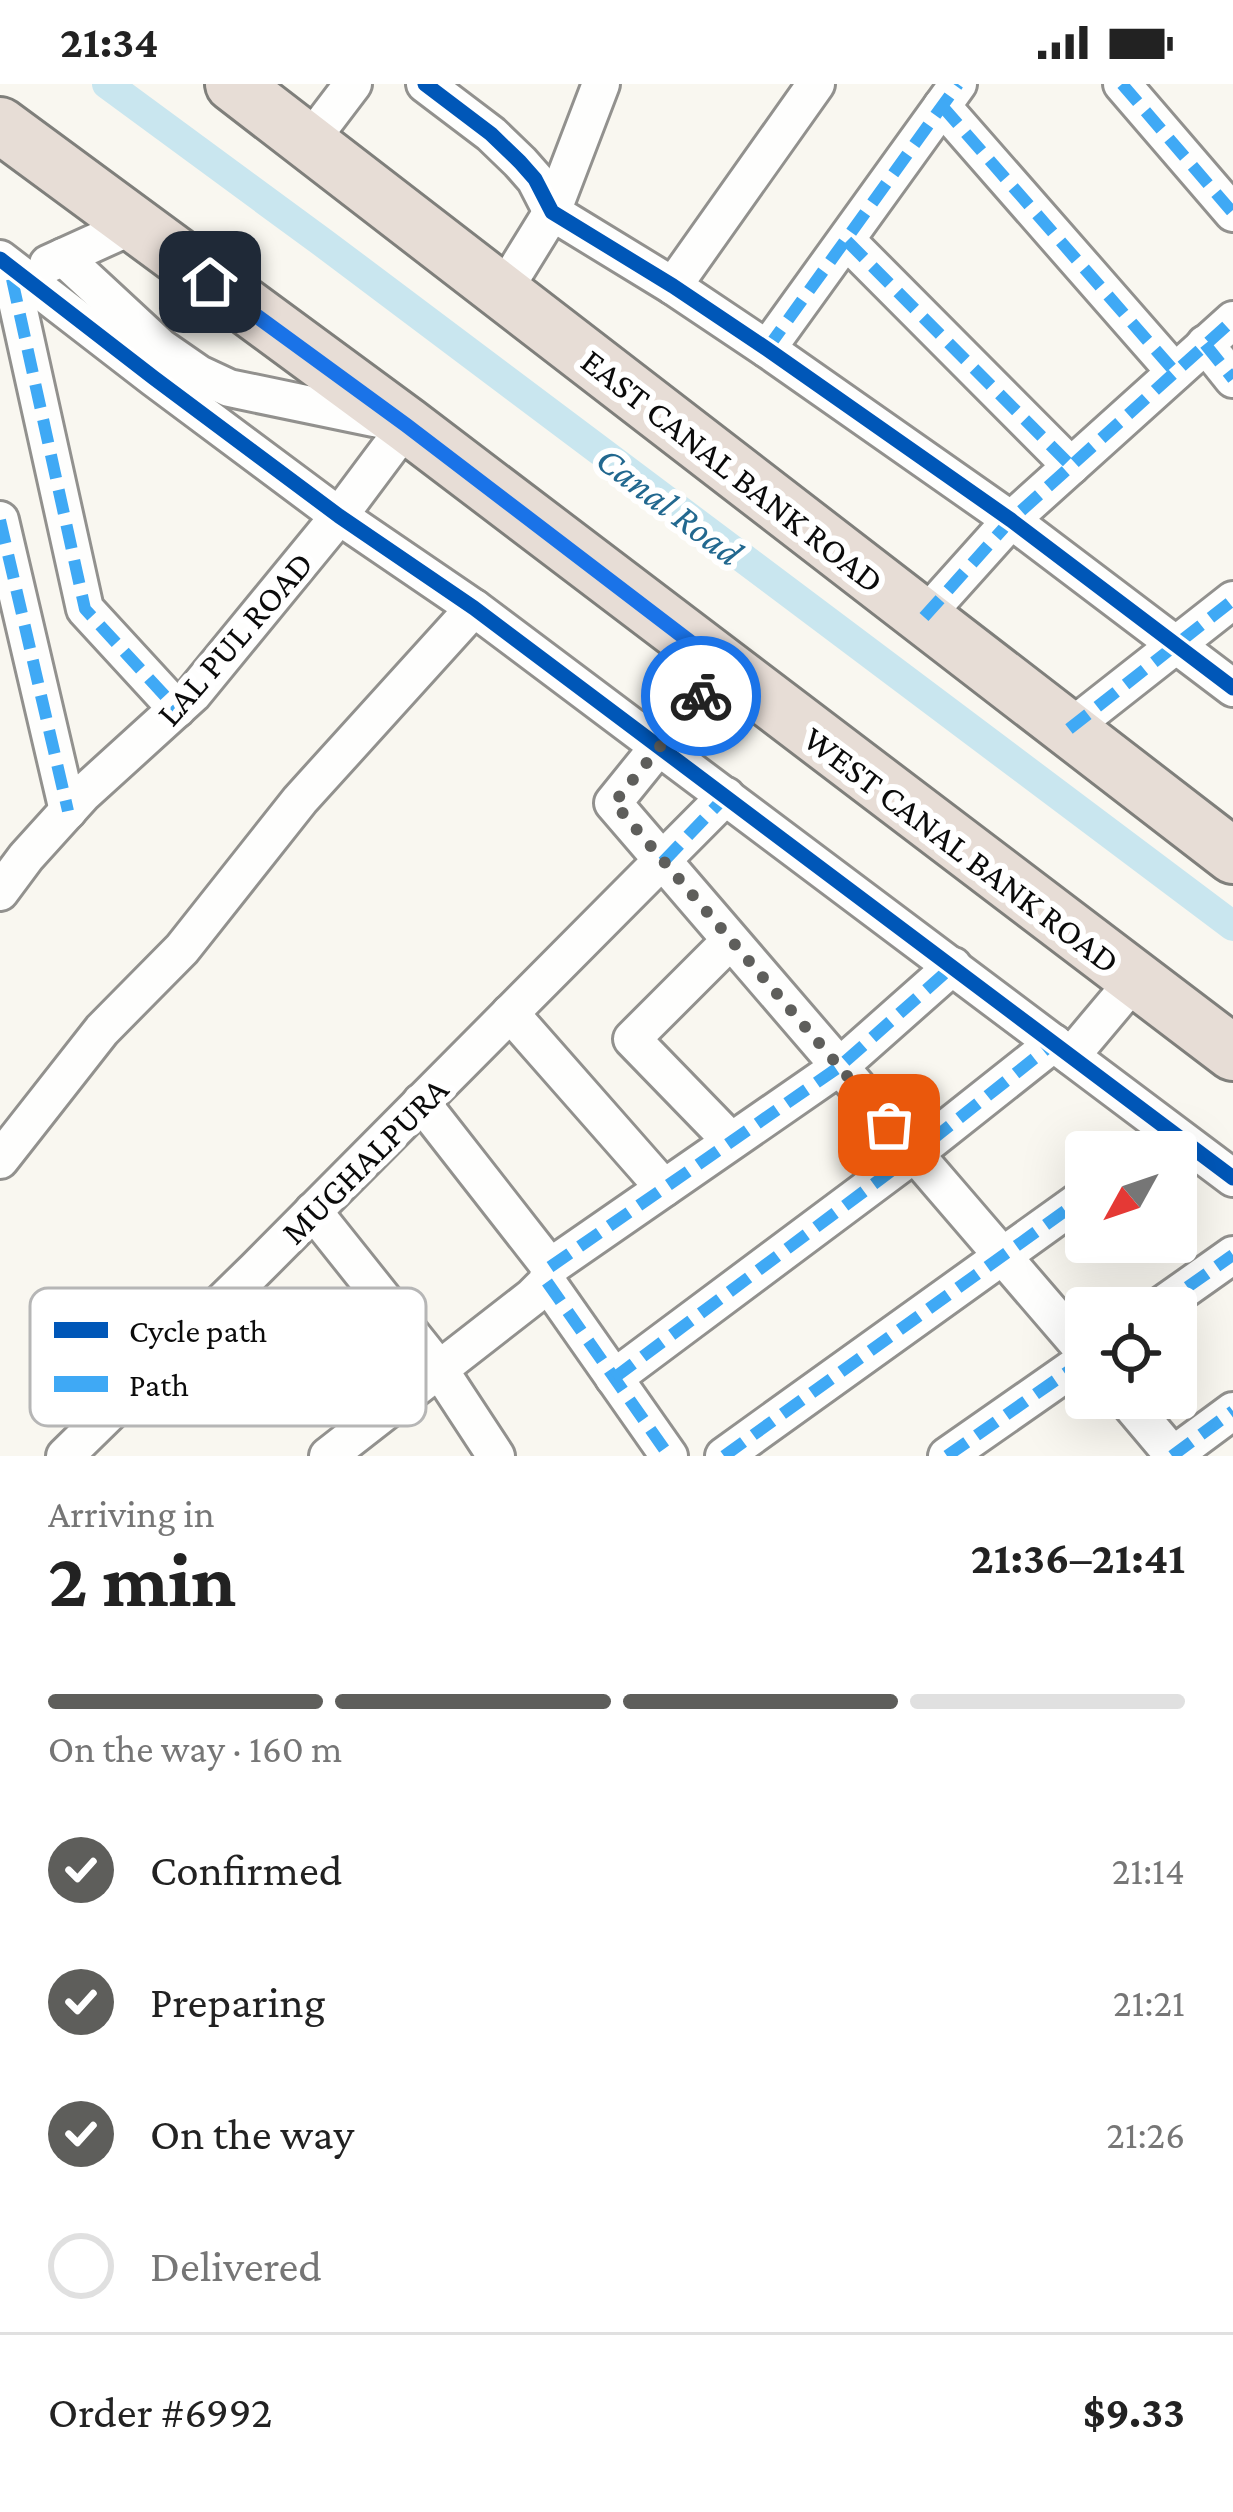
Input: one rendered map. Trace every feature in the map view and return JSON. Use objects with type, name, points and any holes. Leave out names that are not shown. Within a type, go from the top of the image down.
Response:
[{"type":"highway","name":"EAST CANAL BANK ROAD","points":[[233,84],[1233,856]]},
{"type":"highway","name":"WEST CANAL BANK ROAD","points":[[0,125],[406,425],[1233,1053]]},
{"type":"street","points":[[309,142],[353,84]]},
{"type":"street","points":[[425,84],[520,162],[552,212],[767,349],[1011,520],[1233,688]]},
{"type":"street","points":[[502,293],[552,212],[602,84]]},
{"type":"street","points":[[673,286],[816,84]]},
{"type":"street","points":[[1122,84],[1233,213]]},
{"type":"street","points":[[767,349],[950,95],[1175,372]]},
{"type":"street","points":[[8,274],[64,257],[134,226]]},
{"type":"street","points":[[847,241],[1071,466]]},
{"type":"street","points":[[64,257],[160,347],[214,381],[245,392],[406,425]]},
{"type":"street","points":[[8,274],[661,747],[1063,1050],[1148,1131]]},
{"type":"street","points":[[8,274],[85,609],[178,709]]},
{"type":"street","points":[[924,617],[1011,520],[1233,320]]},
{"type":"street","points":[[1205,344],[1233,379]]},
{"type":"street","name":"LAL PUL ROAD","points":[[0,892],[68,811],[193,694],[339,516],[406,425]]},
{"type":"street","points":[[0,520],[10,609],[68,811]]},
{"type":"street","points":[[10,609],[82,594]]},
{"type":"street","points":[[1069,729],[1233,599]]},
{"type":"street","points":[[0,1160],[102,1030],[182,949],[300,800],[474,608]]},
{"type":"street","points":[[723,667],[614,803],[1065,1331]]},
{"type":"street","name":"MUGHALPURA","points":[[235,1288],[726,796]]},
{"type":"street","points":[[730,940],[632,1039],[731,1142]]},
{"type":"street","points":[[426,1379],[532,1298],[548,1274],[839,1067],[952,967]]},
{"type":"street","points":[[614,1378],[914,1154],[1063,1050],[1134,981]]},
{"type":"street","points":[[510,1013],[664,1188]]},
{"type":"street","points":[[421,1102],[548,1274],[669,1456]]},
{"type":"street","points":[[1197,1160],[1233,1178]]},
{"type":"street","points":[[313,1211],[374,1288]]},
{"type":"street","points":[[724,1456],[1065,1212]]},
{"type":"street","points":[[1188,1287],[1233,1255]]},
{"type":"street","points":[[426,1353],[496,1456]]},
{"type":"street","points":[[947,1456],[1065,1371]]},
{"type":"street","points":[[1142,1419],[1173,1456],[1233,1411]]},
{"type":"street","name":"MUGHALPURA","points":[[66,1456],[96,1426]]},
{"type":"street","points":[[328,1456],[366,1426]]},
{"type":"waterway","name":"Canal Road","points":[[107,84],[1233,926]]},
{"type":"marked path","points":[[767,349],[958,84]]},
{"type":"marked path","points":[[1122,84],[1233,213]]},
{"type":"marked path","points":[[942,106],[1175,372]]},
{"type":"marked path","points":[[847,241],[1071,466]]},
{"type":"marked path","points":[[12,279],[85,609],[177,709]]},
{"type":"marked path","points":[[924,617],[1011,520],[1233,320]]},
{"type":"marked path","points":[[1205,344],[1233,379]]},
{"type":"marked path","points":[[0,520],[68,811]]},
{"type":"marked path","points":[[1069,729],[1233,600]]},
{"type":"marked path","points":[[663,862],[726,796]]},
{"type":"marked path","points":[[550,1267],[839,1067],[953,966]]},
{"type":"marked path","points":[[614,1378],[1054,1043]]},
{"type":"marked path","points":[[724,1456],[1065,1211]]},
{"type":"marked path","points":[[1188,1287],[1233,1255]]},
{"type":"marked path","points":[[547,1282],[669,1456]]},
{"type":"marked path","points":[[947,1456],[1065,1374]]},
{"type":"marked path","points":[[1172,1456],[1233,1411]]},
{"type":"cycle path","points":[[425,84],[520,162],[552,212],[767,349],[1011,520],[1233,688]]},
{"type":"cycle path","points":[[0,259],[1233,1178]]},
{"type":"way so far","points":[[701,696],[614,803],[889,1125]]},
{"type":"route","points":[[210,282],[723,667],[701,696]]}]
